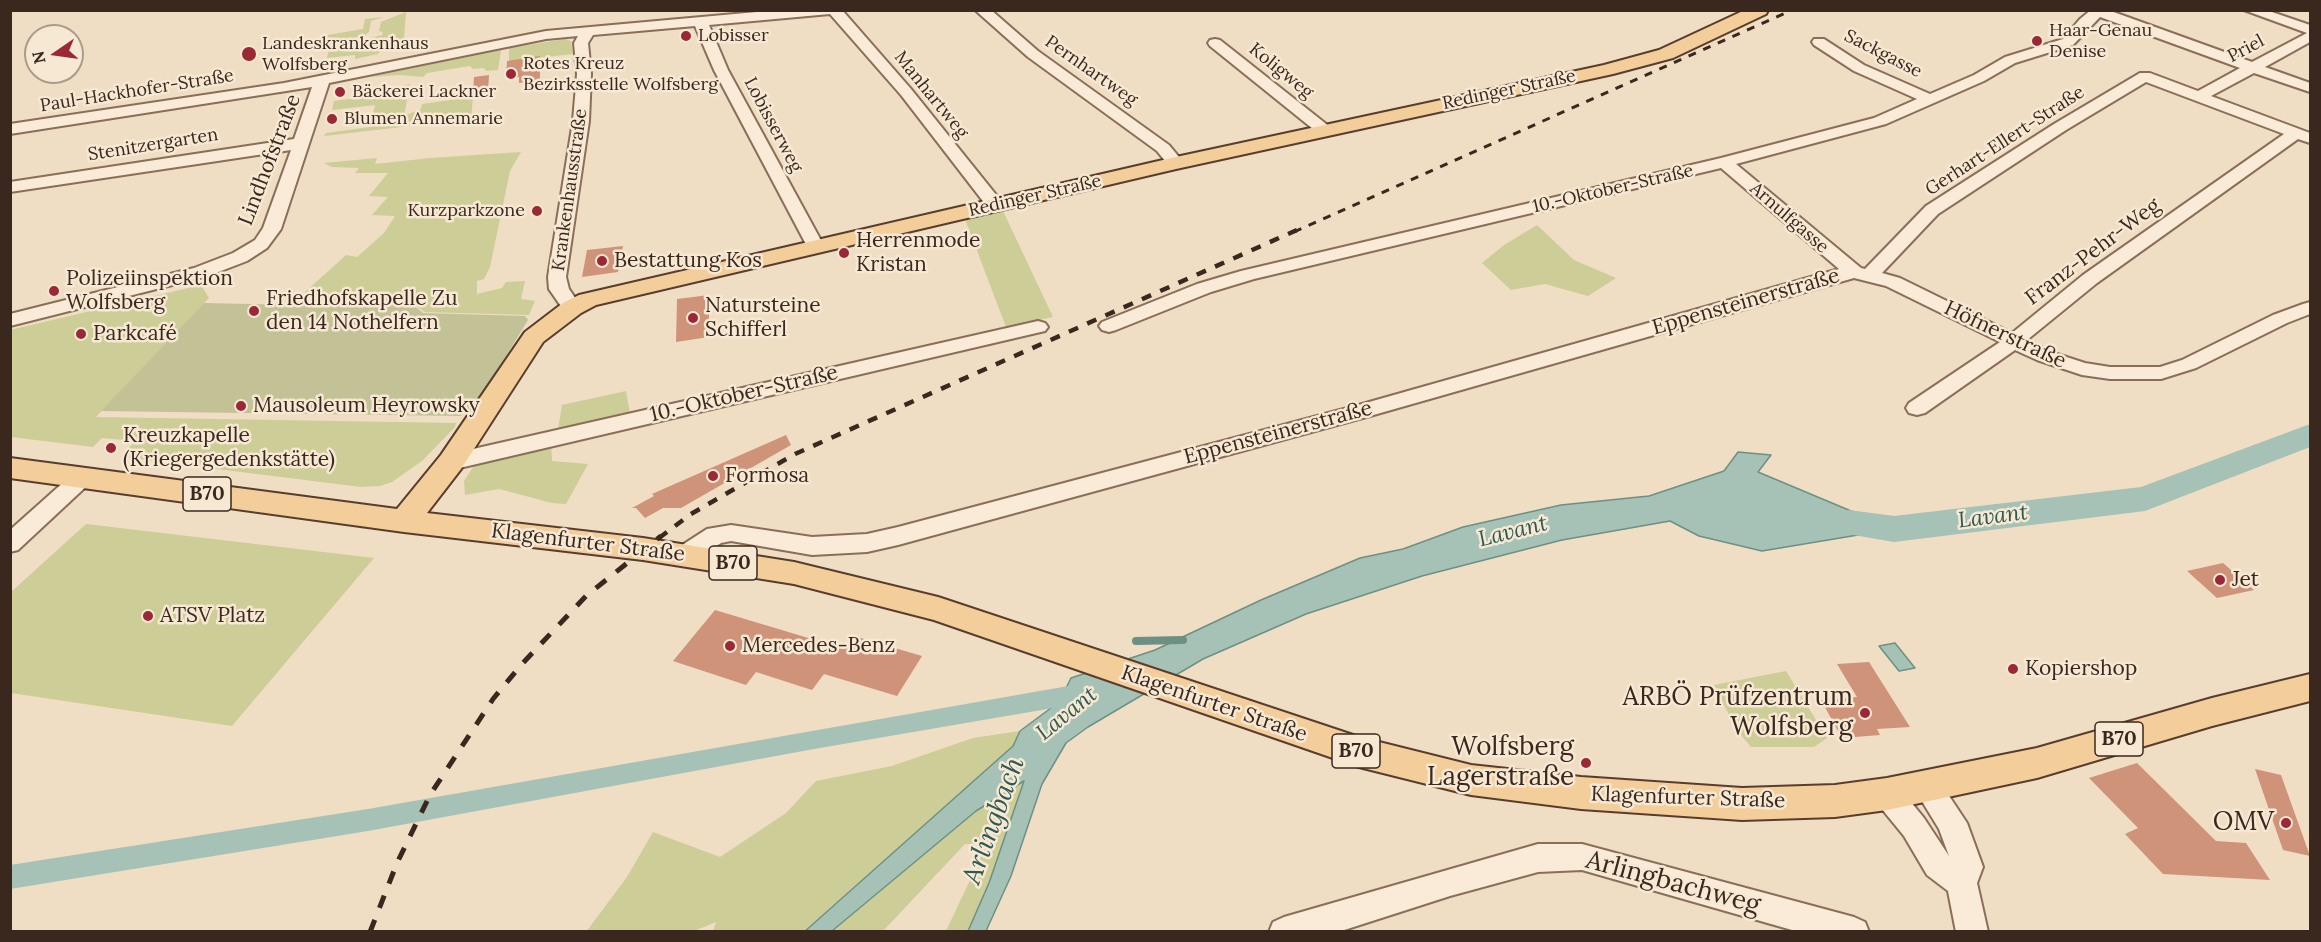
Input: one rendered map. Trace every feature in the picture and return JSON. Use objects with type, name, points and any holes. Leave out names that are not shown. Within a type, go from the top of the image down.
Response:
[{"type":"main road","name":"Redinger Straße","points":[[404,521],[451,462],[534,337],[572,308],[605,296],[815,246],[1324,130],[1606,70],[1657,57],[1760,10]]},
{"type":"main road","name":"Klagenfurter Straße","points":[[10,468],[404,521],[685,555],[794,573],[939,609],[1359,752],[1411,767],[1520,787],[1742,804],[1835,801],[1887,794],[2037,763],[2212,712],[2310,688]]},
{"type":"street","name":"Paul-Hackhofer-Straße","points":[[10,129],[322,81],[522,39],[573,32],[587,33],[612,28],[833,10]]},
{"type":"street","name":"Manhartweg","points":[[833,10],[906,92],[995,205]]},
{"type":"street","name":"Pernhartweg","points":[[982,10],[1033,54],[1163,148],[1176,163]]},
{"type":"street","points":[[2251,10],[2310,30]]},
{"type":"street","points":[[2100,11],[2310,88]]},
{"type":"street","name":"10.-Oktober-Straße","points":[[1109,326],[1204,288],[1248,275],[1724,162],[1880,121],[1978,78],[2010,60],[2067,42],[2085,22],[2100,11]]},
{"type":"street","name":"Lobisserweg","points":[[702,20],[702,28],[721,70],[815,246]]},
{"type":"street","name":"Krankenhausstraße","points":[[572,308],[559,289],[557,277],[581,121],[584,74],[581,43],[587,33]]},
{"type":"street","name":"Priel","points":[[2199,96],[2310,37]]},
{"type":"street","name":"Sackgasse","points":[[1820,42],[1859,68],[1929,99]]},
{"type":"street","name":"Koligweg","points":[[1215,43],[1324,130]]},
{"type":"street","name":"Gerhart-Ellert-Straße","points":[[1862,273],[1932,210],[2060,127],[2145,76],[2199,96]]},
{"type":"street","name":"Lindhofstraße","points":[[10,320],[201,272],[252,251],[268,237],[272,230],[322,81]]},
{"type":"street","points":[[2199,96],[2303,135]]},
{"type":"street","name":"Franz-Pehr-Weg","points":[[1917,408],[1972,373],[2090,279],[2303,135]]},
{"type":"street","name":"Stenitzergarten","points":[[10,187],[302,143]]},
{"type":"street","name":"Arnulfgasse","points":[[1724,162],[1862,273]]},
{"type":"street","name":"Höfnerstraße","points":[[1862,273],[1893,282],[2044,356],[2082,369],[2110,373],[2161,373],[2189,364],[2310,308]]},
{"type":"street","name":"Eppensteinerstraße","points":[[685,555],[715,535],[731,533],[812,546],[867,543],[898,536],[1362,411],[1838,275],[1862,273]]},
{"type":"street","name":"10.-Oktober-Straße","points":[[451,462],[473,455],[1038,327]]},
{"type":"street","points":[[10,544],[83,477]]},
{"type":"street","points":[[1926,785],[1952,823],[1968,867],[1962,883],[1972,932]]},
{"type":"street","points":[[1887,794],[1914,827],[1938,866],[1962,883]]},
{"type":"street","name":"Arlingbachweg","points":[[1284,932],[1538,858],[1582,857],[1854,932]]},
{"type":"green space","points":[[406,12],[404,39],[387,43],[378,54],[355,59],[355,55],[327,58],[329,49],[382,35],[383,32],[379,31],[381,22]]},
{"type":"green space","points":[[384,17],[371,21],[369,32],[365,35],[327,46],[322,36],[363,29],[365,19]]},
{"type":"green space","points":[[565,39],[571,41],[573,54],[509,61],[509,48]]},
{"type":"green space","points":[[501,50],[498,70],[486,71],[484,68],[473,69],[470,66],[427,73],[423,77],[399,75],[368,77]]},
{"type":"green space","points":[[410,84],[404,116],[421,109],[422,104],[473,97],[471,119],[324,136],[326,133],[370,127],[375,105],[332,110],[334,101],[372,96]]},
{"type":"green space","points":[[521,152],[510,171],[490,267],[484,279],[477,281],[477,294],[502,288],[506,282],[525,281],[521,299],[535,301],[529,315],[425,312],[398,295],[354,295],[338,303],[324,303],[304,293],[346,255],[357,257],[384,233],[395,216],[372,215],[388,197],[369,196],[388,173],[355,173],[359,168],[332,167],[324,163],[377,158],[375,164]]},
{"type":"green space","points":[[1003,211],[1053,317],[1006,327],[965,219]]},
{"type":"green space","points":[[1537,225],[1574,260],[1616,278],[1588,296],[1545,284],[1511,290],[1482,263],[1504,245]]},
{"type":"green space","points":[[201,285],[209,298],[96,417],[456,423],[455,427],[422,461],[392,482],[380,486],[361,487],[121,457],[135,441],[102,438],[93,447],[11,437],[10,330]]},
{"type":"green space","points":[[354,296],[396,296],[399,298],[395,304],[412,304],[423,313],[525,316],[528,320],[473,410],[460,416],[101,411],[204,303],[339,306]]},
{"type":"green space","points":[[626,391],[630,413],[558,429],[562,405]]},
{"type":"green space","points":[[551,443],[552,461],[588,464],[566,504],[552,503],[499,489],[465,495],[464,481],[477,461]]},
{"type":"green space","points":[[86,524],[374,558],[232,726],[11,693],[11,592]]},
{"type":"green space","points":[[1786,671],[1827,738],[1814,747],[1751,747],[1736,729],[1714,685]]},
{"type":"green space","points":[[1020,731],[1014,745],[804,931],[713,931],[716,922],[694,931],[586,932],[627,877],[653,832],[720,857],[786,813],[816,781],[892,766],[973,738]]},
{"type":"green space","points":[[1025,781],[989,883],[968,931],[946,931],[987,844],[965,844],[883,931],[832,932],[976,811]]},
{"type":"water","points":[[1738,452],[1771,455],[1758,472],[1894,529],[1762,551],[1699,536],[1670,521],[1562,540],[1422,576],[1306,614],[1203,659],[1088,727],[1066,743],[1042,784],[1011,876],[986,931],[968,931],[989,883],[1024,781],[976,811],[832,931],[804,932],[1013,746],[1020,731],[1059,702],[1071,678],[1155,650],[1261,600],[1360,558],[1403,549],[1463,527],[1561,505],[1649,496],[1724,471]]},
{"type":"water","points":[[1895,643],[1915,668],[1899,671],[1879,646]]},
{"type":"building","points":[[540,56],[540,80],[519,83],[519,77],[506,79],[507,61]]},
{"type":"building","points":[[489,75],[488,92],[473,94],[474,77]]},
{"type":"building","name":"Bestattung Kos","points":[[623,246],[618,272],[582,277],[587,250]]},
{"type":"building","name":"Natursteine Schifferl","points":[[709,295],[709,337],[676,342],[677,299]]},
{"type":"building","name":"Formosa","points":[[786,435],[791,445],[681,508],[663,508],[645,518],[636,508],[632,508],[654,496],[652,494]]},
{"type":"building","name":"Jet","points":[[2223,563],[2254,590],[2217,598],[2187,571]]},
{"type":"building","points":[[715,610],[845,649],[854,636],[922,656],[897,696],[824,674],[812,690],[756,672],[746,685],[673,661]]},
{"type":"building","name":"ARBÖ Prüfzentrum Wolfsberg","points":[[1869,662],[1910,727],[1877,729],[1880,735],[1842,738],[1821,700],[1857,697],[1837,664]]},
{"type":"building","points":[[2137,763],[2216,841],[2246,843],[2270,880],[2163,874],[2125,834],[2138,828],[2089,778]]},
{"type":"building","name":"OMV","points":[[2255,769],[2281,775],[2310,856],[2283,850]]},
{"type":"waterway","name":"Lavant","points":[[1849,523],[1894,529],[2145,499],[2310,435]]},
{"type":"waterway","points":[[1136,641],[1183,640]]},
{"type":"waterway","points":[[10,877],[368,820],[814,739],[1074,694],[1086,694]]},
{"type":"railway","points":[[1294,232],[1792,10]]},
{"type":"railway","points":[[659,538],[691,514],[795,454],[1297,230]]},
{"type":"railway","points":[[370,932],[397,863],[430,795],[493,699],[522,664],[586,596],[661,536]]},
{"type":"place","name":"Lobisser","points":[[686,36]]},
{"type":"place","name":"Haar-Genau Denise","points":[[2037,41]]},
{"type":"place","name":"Landeskrankenhaus Wolfsberg","points":[[249,54]]},
{"type":"place","name":"Rotes Kreuz Bezirksstelle Wolfsberg","points":[[511,74]]},
{"type":"place","name":"Bäckerei Lackner","points":[[340,92]]},
{"type":"place","name":"Blumen Annemarie","points":[[332,119]]},
{"type":"place","name":"Kurzparkzone","points":[[537,211]]},
{"type":"place","name":"Herrenmode Kristan","points":[[844,253]]},
{"type":"place","name":"Bestattung Kos","points":[[602,261]]},
{"type":"place","name":"Polizeiinspektion Wolfsberg","points":[[54,291]]},
{"type":"place","name":"Friedhofskapelle Zu den 14 Nothelfern","points":[[254,311]]},
{"type":"place","name":"Natursteine Schifferl","points":[[693,318]]},
{"type":"place","name":"Parkcafé","points":[[81,334]]},
{"type":"place","name":"Mausoleum Heyrowsky","points":[[241,406]]},
{"type":"place","name":"Kreuzkapelle (Kriegergedenkstätte)","points":[[111,448]]},
{"type":"place","name":"Formosa","points":[[713,476]]},
{"type":"place","name":"Jet","points":[[2220,580]]},
{"type":"place","name":"ATSV Platz","points":[[148,616]]},
{"type":"place","name":"Mercedes-Benz","points":[[730,646]]},
{"type":"place","name":"Kopiershop","points":[[2013,669]]},
{"type":"place","name":"ARBÖ Prüfzentrum Wolfsberg","points":[[1865,713]]},
{"type":"place","name":"Wolfsberg Lagerstraße","points":[[1586,763]]},
{"type":"place","name":"OMV","points":[[2286,823]]},
{"type":"water label","name":"Arlingbach","points":[[994,821]]}]
